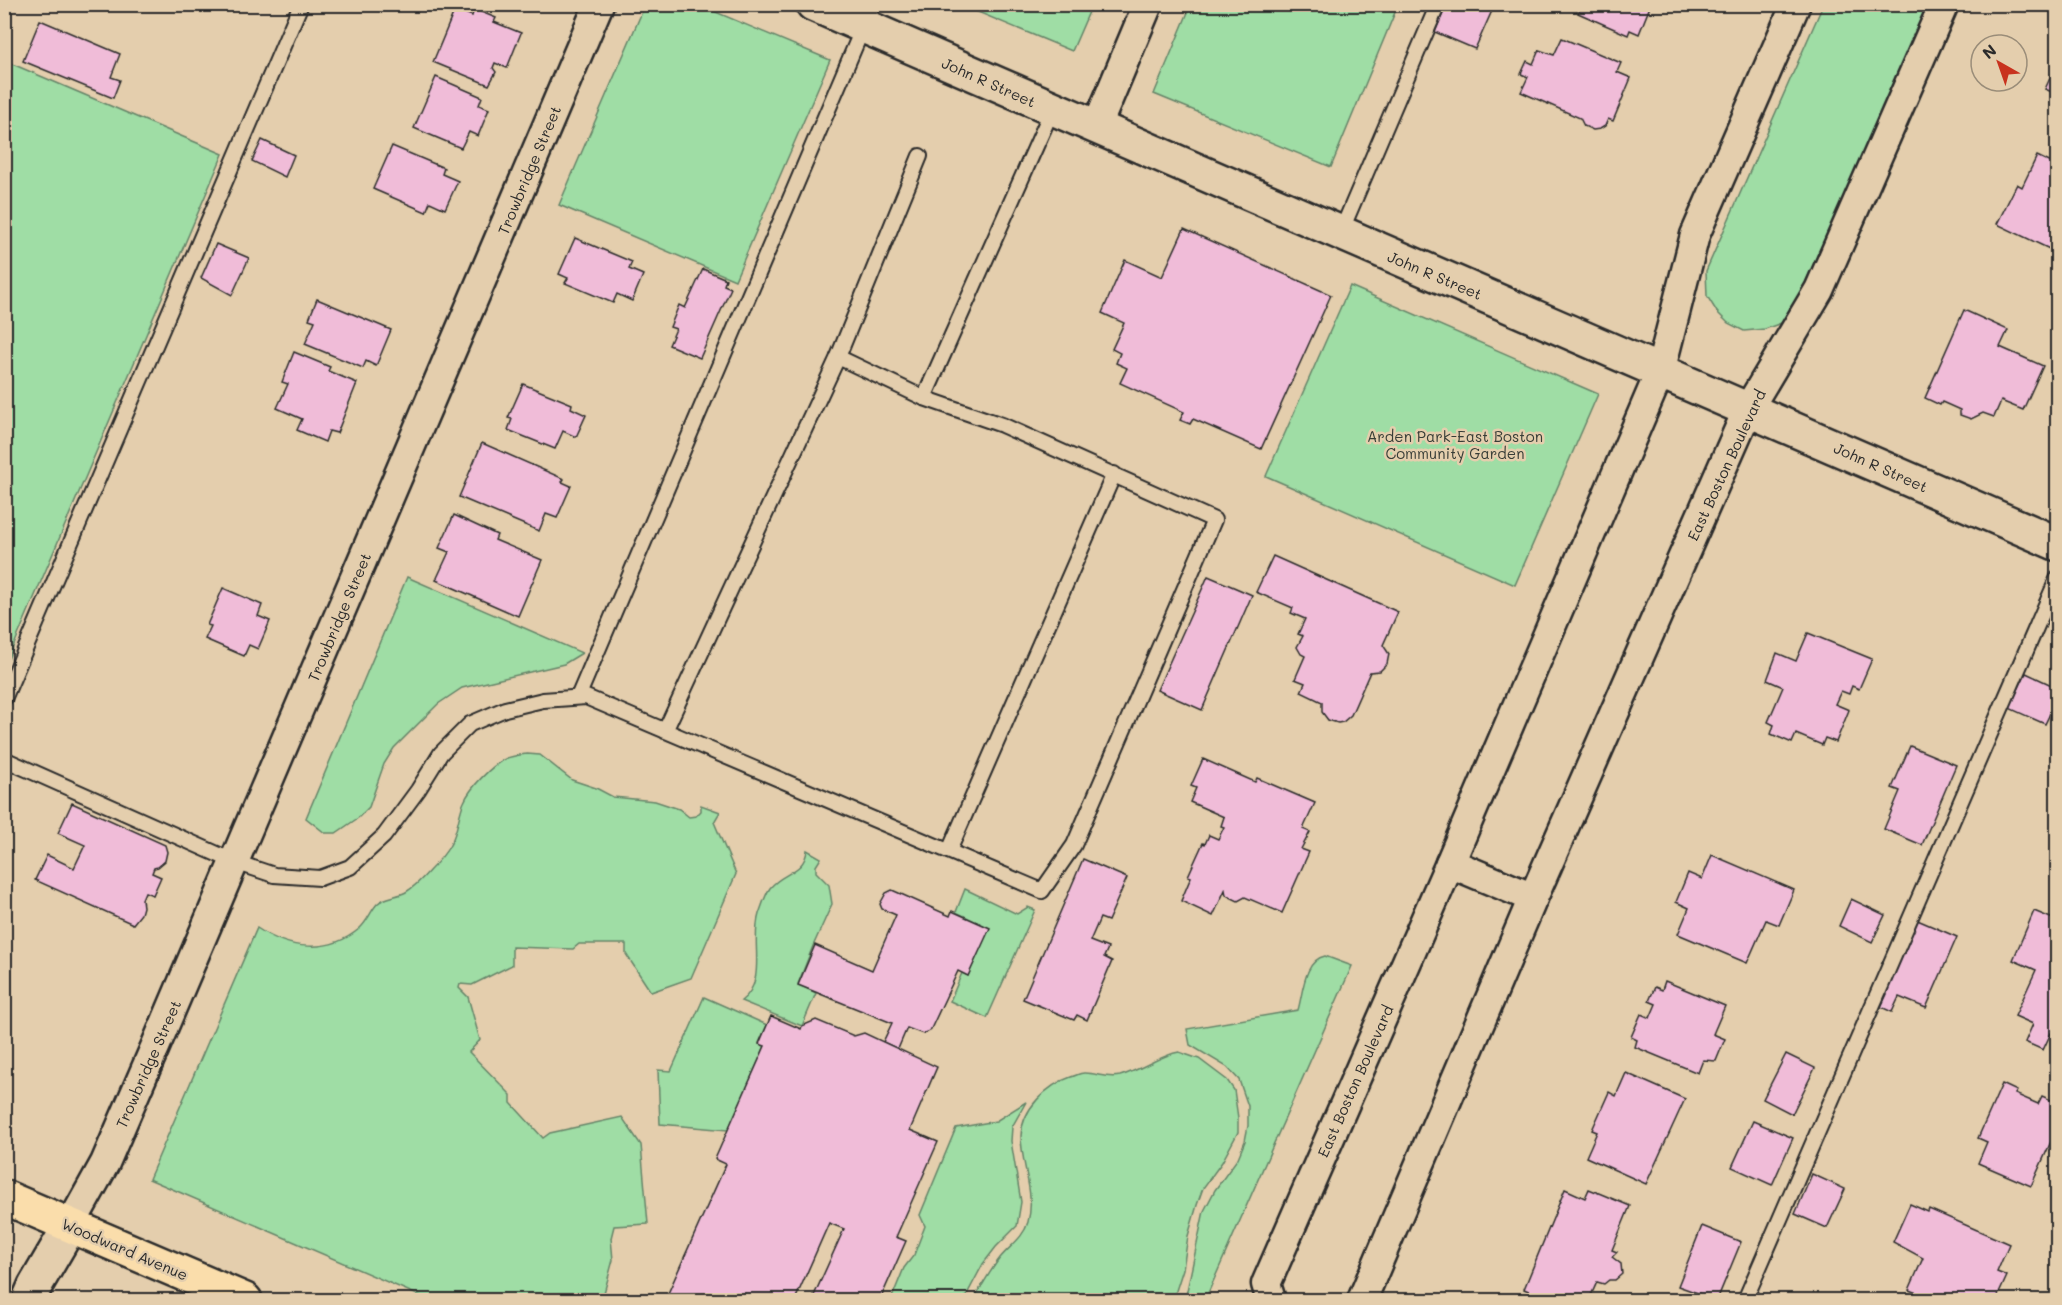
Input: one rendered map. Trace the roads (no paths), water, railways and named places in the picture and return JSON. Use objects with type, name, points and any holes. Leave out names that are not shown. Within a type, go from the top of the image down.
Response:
[{"type":"main road","name":"Woodward Avenue","points":[[4,1197],[245,1300]]},
{"type":"street","name":"Trowbridge Street","points":[[70,1226],[105,1163],[599,4]]},
{"type":"street","name":"John R Street","points":[[813,4],[868,15],[1052,110],[2058,544]]},
{"type":"street","points":[[1096,128],[1149,4]]},
{"type":"street","name":"East Boston Boulevard","points":[[1271,1300],[1266,1284],[1450,863],[1660,372],[1695,235],[1796,4]]},
{"type":"street","name":"East Boston Boulevard","points":[[1362,1300],[1533,898],[1748,409],[1819,290],[1944,4]]},
{"type":"street","points":[[1450,863],[1533,898]]},
{"type":"street","points":[[29,1300],[70,1226]]},
{"type":"lane","points":[[4,699],[300,4]]},
{"type":"lane","points":[[1340,234],[1438,4]]},
{"type":"lane","points":[[579,697],[868,15]]},
{"type":"lane","points":[[924,398],[1052,110]]},
{"type":"lane","points":[[665,731],[838,357],[920,156]]},
{"type":"lane","points":[[4,759],[235,862],[274,875],[320,878],[350,867],[384,836],[418,790],[441,753],[470,724],[533,702],[586,697],[1042,891],[1074,845],[1214,520],[1002,425],[924,398],[838,357]]},
{"type":"lane","points":[[949,851],[1114,474]]},
{"type":"lane","points":[[1745,1300],[2058,577]]},
{"type":"park label","name":"Arden Park-East Boston Community Garden","points":[[1455,444]]}]
